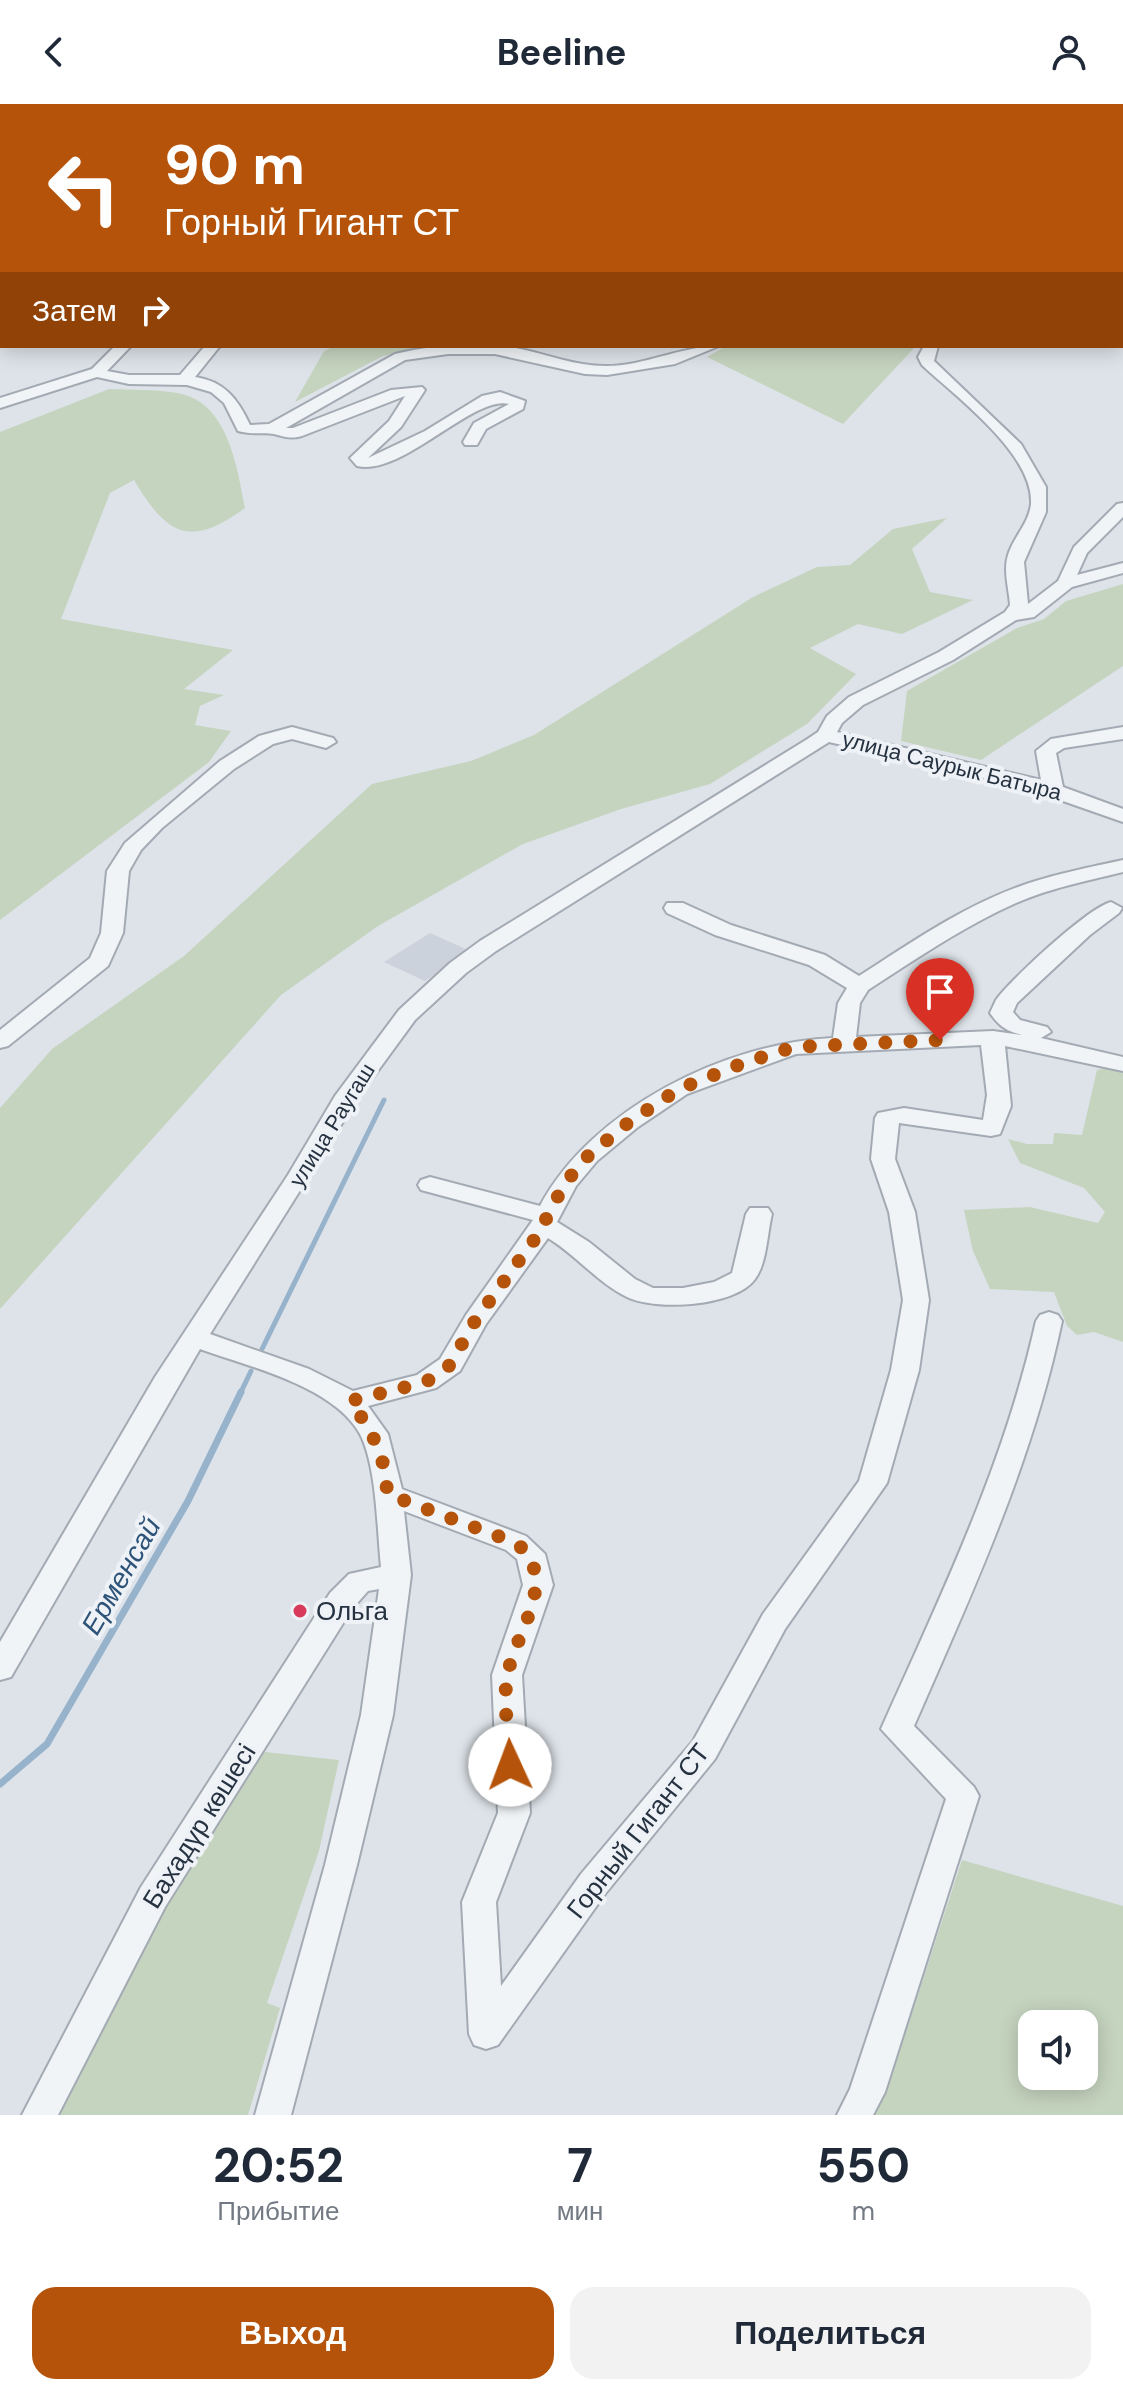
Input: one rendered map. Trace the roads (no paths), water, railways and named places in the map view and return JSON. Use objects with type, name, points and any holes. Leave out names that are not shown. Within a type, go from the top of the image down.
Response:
[{"type":"street","points":[[0,403],[97,372],[122,348]]},
{"type":"street","points":[[183,381],[211,348]]},
{"type":"street","points":[[97,372],[117,379],[183,381],[208,386],[229,399],[244,428],[258,431],[274,428],[400,357],[422,352],[489,349],[578,368],[603,370],[679,357],[706,348]]},
{"type":"street","points":[[930,348],[927,362],[979,406],[1024,461],[1039,489],[1040,502],[1032,530],[1015,563],[1019,605],[1011,616]]},
{"type":"street","points":[[274,428],[286,434],[296,433],[396,393],[417,390],[395,424],[358,458],[363,463],[370,463],[431,434],[488,399],[500,397],[517,401],[517,406],[480,426],[471,442]]},
{"type":"street","points":[[1123,508],[1077,555],[1067,573],[1066,583],[1123,568]]},
{"type":"street","name":"улица Раугаш","points":[[0,1669],[109,1477],[195,1338],[347,1096],[407,1015],[488,946],[826,735],[834,720],[856,701],[946,656],[1011,616],[1028,613],[1066,583]]},
{"type":"street","points":[[0,1041],[100,961],[112,933],[118,871],[132,847],[155,824],[216,774],[266,740],[292,733],[326,742]]},
{"type":"street","points":[[1053,788],[1046,751],[1058,743],[1123,733]]},
{"type":"street","name":"улица Саурык Батыра","points":[[826,735],[1053,788],[1123,816]]},
{"type":"street","points":[[844,1045],[849,1003],[859,986],[970,917],[1011,898],[1047,884],[1123,866]]},
{"type":"street","points":[[675,908],[723,930],[817,960],[859,986]]},
{"type":"street","points":[[1111,908],[1082,930],[1007,1000],[1001,1013],[1012,1025],[1123,1052]]},
{"type":"street","points":[[350,1401],[426,1382],[450,1365],[475,1321],[545,1220],[565,1183],[588,1156],[629,1122],[679,1089],[794,1047],[993,1038],[1026,1042],[1123,1064]]},
{"type":"street","name":"Горный Гигант СТ","points":[[387,1494],[516,1543],[530,1554],[538,1585],[507,1675],[514,1813],[479,1902],[486,2034],[593,1884],[704,1750],[774,1622],[873,1483],[905,1370],[916,1300],[902,1212],[883,1159],[887,1118],[904,1115],[991,1129],[997,1121],[1000,1100],[993,1038]]},
{"type":"street","points":[[430,1185],[545,1220],[584,1250],[616,1281],[653,1298],[676,1297],[733,1285],[746,1273],[759,1214]]},
{"type":"street","points":[[855,2115],[867,2092],[963,1796],[897,1729],[979,1549],[1008,1475],[1038,1381],[1049,1321]]},
{"type":"street","points":[[195,1338],[299,1375],[350,1401],[374,1434],[386,1474],[396,1575],[377,1715],[341,1865],[273,2115]]},
{"type":"street","name":"Бахадүр көшесі","points":[[40,2115],[153,1897],[341,1601],[359,1582],[396,1575]]},
{"type":"waterway","name":"Ерменсай","points":[[262,1349],[384,1100]]},
{"type":"waterway","name":"Ерменсай","points":[[240,1394],[251,1371]]},
{"type":"waterway","name":"Ерменсай","points":[[0,1784],[47,1744],[188,1501],[241,1392]]},
{"type":"place","name":"Ольга","points":[[300,1611]]}]
